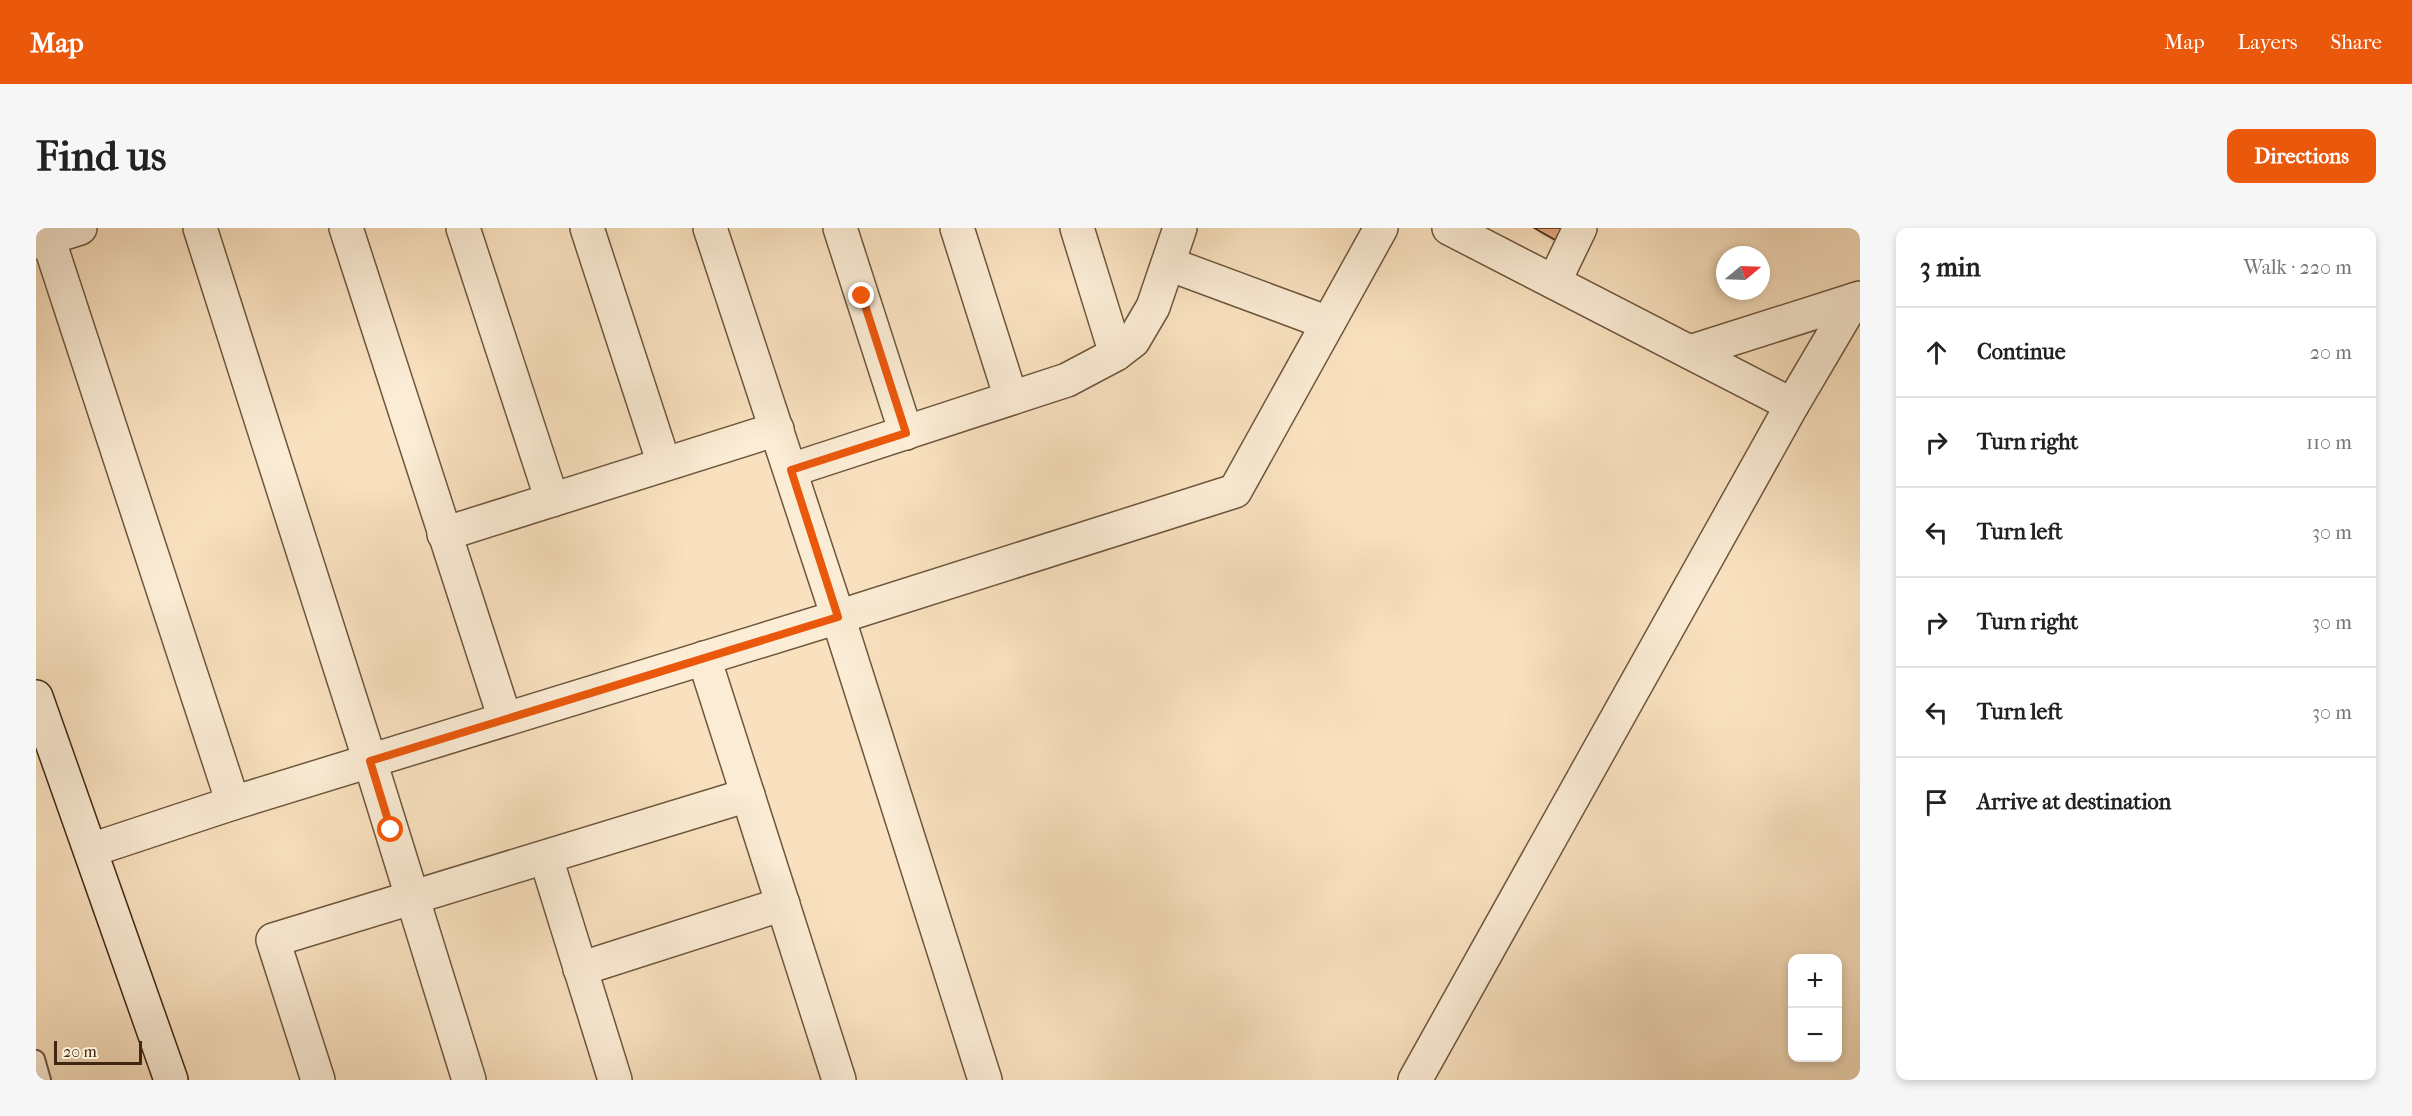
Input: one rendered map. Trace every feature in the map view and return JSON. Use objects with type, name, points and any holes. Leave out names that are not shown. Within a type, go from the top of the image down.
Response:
[{"type":"street","points":[[80,228],[42,240],[233,803]]},
{"type":"street","points":[[200,228],[469,1080]]},
{"type":"street","points":[[346,228],[505,719]]},
{"type":"street","points":[[463,228],[552,500]]},
{"type":"street","points":[[587,228],[664,465]]},
{"type":"street","points":[[710,228],[791,470],[985,1080]]},
{"type":"street","points":[[840,228],[906,433]]},
{"type":"street","points":[[957,228],[1011,398]]},
{"type":"street","points":[[1077,228],[1116,354]]},
{"type":"street","points":[[791,470],[1067,380],[1116,354],[1133,341],[1153,307],[1180,228]]},
{"type":"street","points":[[91,850],[233,803],[838,617],[1235,491],[1381,228]]},
{"type":"street","points":[[1449,228],[1792,405]]},
{"type":"street","points":[[1554,282],[1580,228]]},
{"type":"street","points":[[1169,264],[1328,323]]},
{"type":"street","points":[[1690,352],[1857,299]]},
{"type":"street","points":[[1415,1080],[1792,405],[1857,299]]},
{"type":"street","points":[[444,534],[777,429]]},
{"type":"street","points":[[704,658],[839,1080]]},
{"type":"street","points":[[36,697],[171,1080]]},
{"type":"street","points":[[318,1080],[273,940],[748,795]]},
{"type":"street","points":[[546,858],[615,1080]]},
{"type":"street","points":[[580,969],[783,904]]},
{"type":"lane","points":[[36,1059],[42,1080]]},
{"type":"building","points":[[1534,228],[1564,228],[1557,241]]},
{"type":"route","points":[[391,830],[370,761],[838,617],[791,470],[906,433],[862,296]]}]
